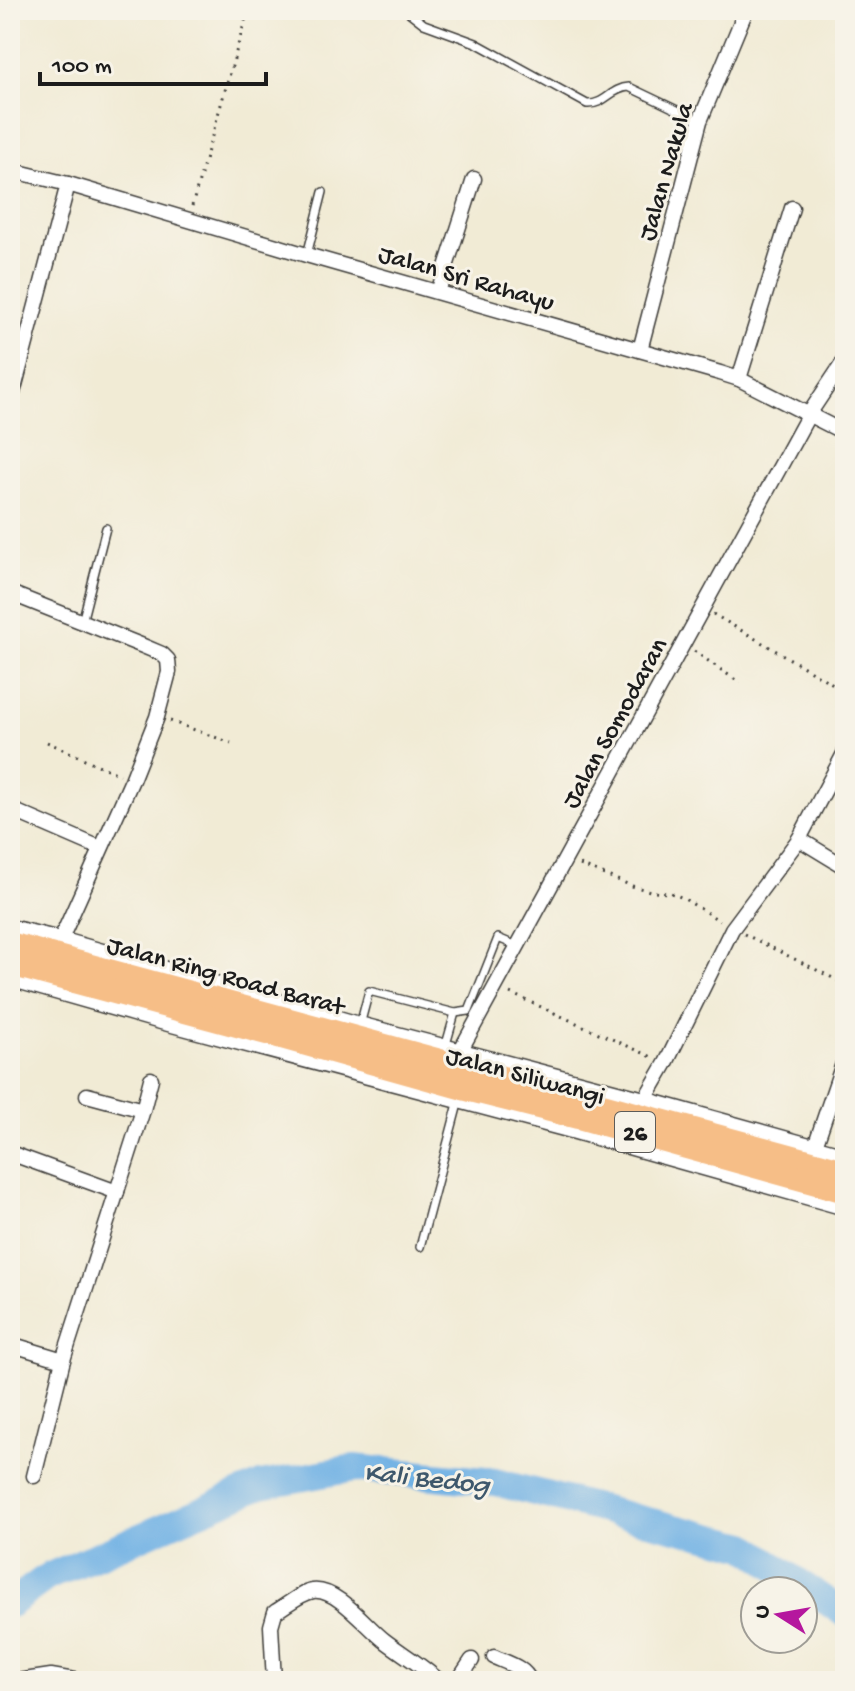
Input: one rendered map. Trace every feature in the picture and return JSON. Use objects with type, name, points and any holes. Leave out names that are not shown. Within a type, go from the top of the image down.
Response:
[{"type":"highway","name":"Jalan Ring Road Barat","points":[[10,944],[439,1059]]},
{"type":"highway","name":"Jalan Ring Road Barat","points":[[10,964],[272,1042],[439,1059]]},
{"type":"highway","name":"Jalan Siliwangi","points":[[439,1059],[560,1086],[845,1171]]},
{"type":"highway","name":"Jalan Siliwangi","points":[[439,1059],[578,1117],[845,1191]]},
{"type":"street","name":"Jalan Nakula","points":[[640,350],[700,121],[746,10]]},
{"type":"street","name":"Jalan Sri Rahayu","points":[[10,170],[68,184],[739,379],[845,433]]},
{"type":"street","points":[[438,292],[474,179]]},
{"type":"street","points":[[10,404],[68,184]]},
{"type":"street","points":[[739,379],[792,208]]},
{"type":"street","name":"Jalan Somodaran","points":[[439,1059],[495,987],[809,414],[845,360]]},
{"type":"street","points":[[10,593],[162,654],[168,660],[169,672],[157,717],[60,941]]},
{"type":"street","points":[[644,1101],[732,929],[799,839],[845,752]]},
{"type":"street","points":[[10,809],[100,848]]},
{"type":"street","points":[[799,839],[845,867]]},
{"type":"street","points":[[10,929],[359,1026],[439,1059]]},
{"type":"street","points":[[10,977],[272,1042],[459,1100],[845,1206]]},
{"type":"street","points":[[814,1149],[845,1058]]},
{"type":"street","points":[[34,1476],[63,1360],[151,1079]]},
{"type":"street","points":[[560,1086],[644,1101],[845,1157]]},
{"type":"street","points":[[87,1095],[143,1110]]},
{"type":"street","points":[[10,1153],[117,1192]]},
{"type":"street","points":[[10,1344],[63,1360]]},
{"type":"street","points":[[274,1681],[271,1626],[275,1612],[316,1590],[348,1606],[383,1639],[439,1681]]},
{"type":"street","points":[[494,1657],[516,1666],[527,1674],[530,1681]]},
{"type":"street","points":[[458,1681],[472,1660]]},
{"type":"street","points":[[18,1681],[51,1676],[80,1681]]},
{"type":"lane","points":[[406,10],[424,24],[476,43],[587,104],[600,103],[620,87],[629,87],[700,121]]},
{"type":"lane","points":[[307,255],[323,192]]},
{"type":"lane","points":[[83,621],[106,528]]},
{"type":"lane","points":[[359,1026],[369,991],[455,1013],[469,1011],[498,938],[517,946]]},
{"type":"lane","points":[[439,1059],[455,1013]]},
{"type":"lane","points":[[420,1247],[459,1100]]},
{"type":"path","points":[[189,219],[248,10]]},
{"type":"path","points":[[703,608],[845,691]]},
{"type":"path","points":[[683,644],[740,683]]},
{"type":"path","points":[[157,717],[231,743]]},
{"type":"path","points":[[47,742],[132,780]]},
{"type":"path","points":[[565,859],[632,886],[683,898],[732,929],[845,984]]},
{"type":"path","points":[[495,987],[666,1063]]},
{"type":"waterway","name":"Kali Bedog","points":[[10,1604],[47,1577],[261,1485],[354,1468],[495,1482],[746,1546],[845,1614]]}]
